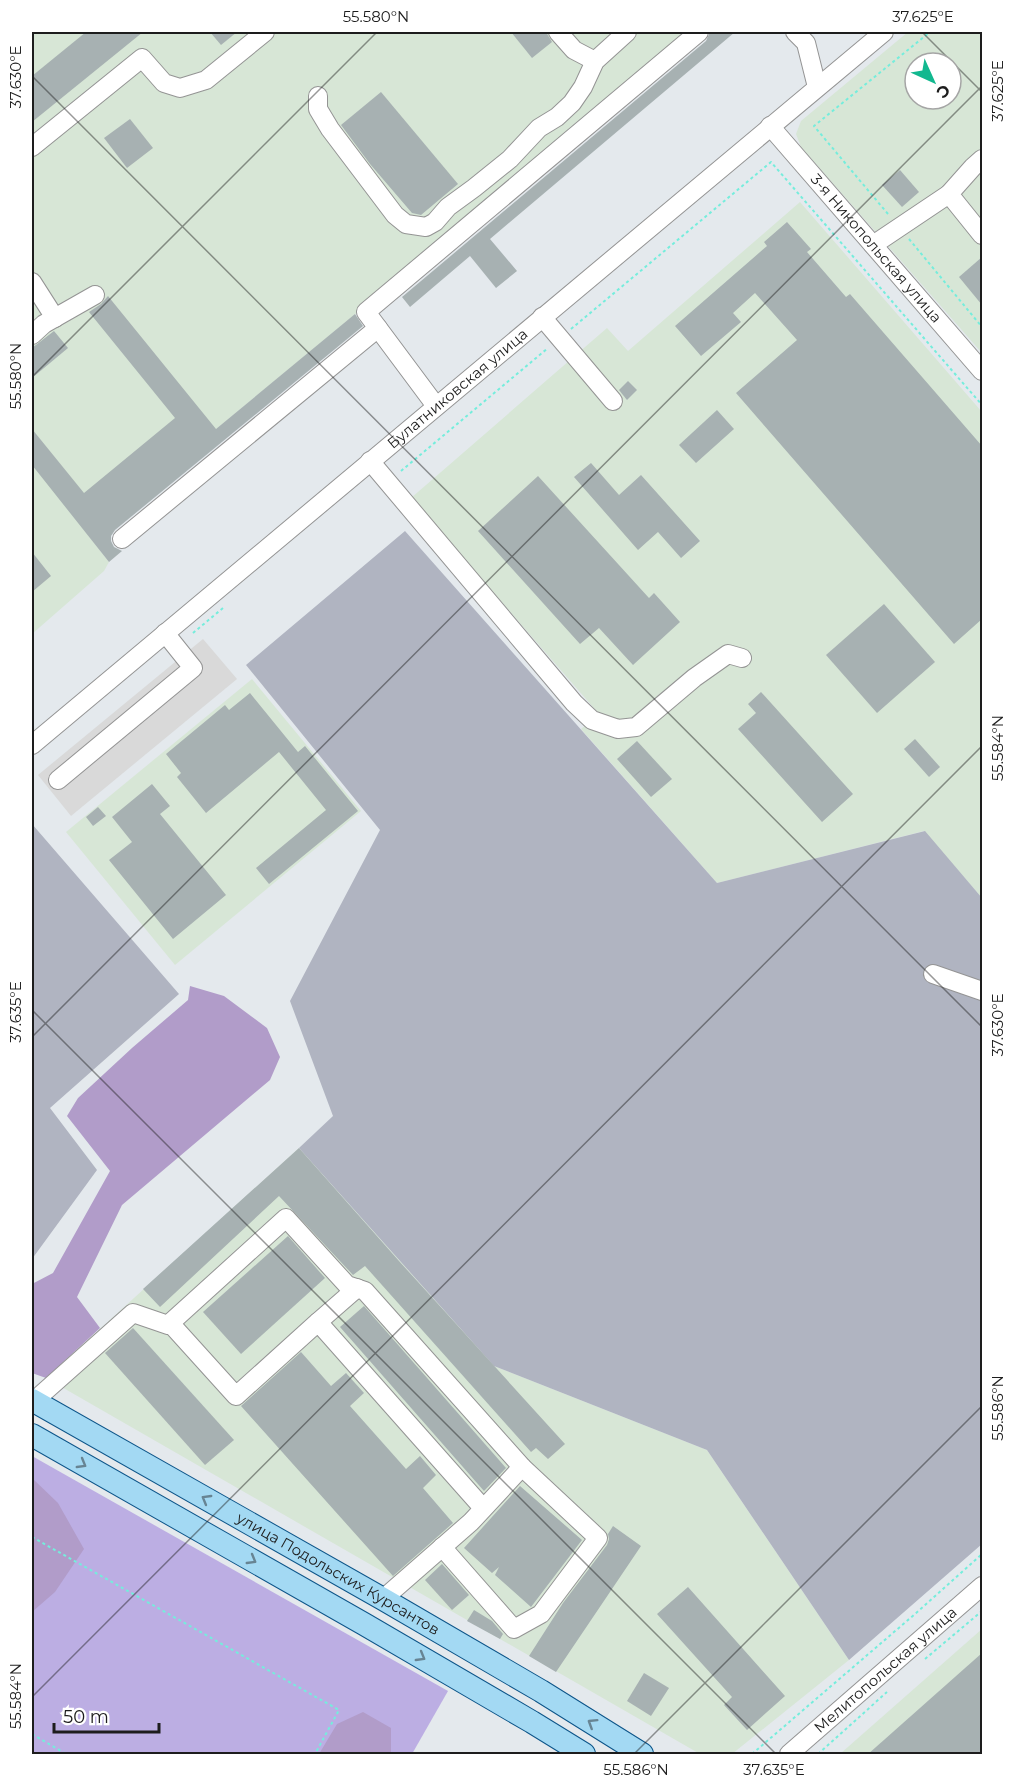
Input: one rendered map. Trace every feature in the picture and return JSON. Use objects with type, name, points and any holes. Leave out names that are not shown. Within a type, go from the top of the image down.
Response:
[{"type":"main road","name":"улица Подольских Курсантов","points":[[33,1401],[541,1691],[642,1755]]},
{"type":"main road","name":"улица Подольских Курсантов","points":[[32,1435],[374,1630],[584,1755]]},
{"type":"street","points":[[32,147],[142,58],[164,83],[180,88],[206,80],[265,32]]},
{"type":"street","points":[[558,32],[574,50],[595,62]]},
{"type":"street","points":[[318,96],[318,109],[330,129],[395,215],[406,224],[426,227],[510,159],[540,128],[572,103],[595,62],[627,32]]},
{"type":"street","points":[[436,406],[366,312],[699,32]]},
{"type":"street","points":[[795,32],[806,42],[817,87]]},
{"type":"street","name":"Булатниковская улица","points":[[32,745],[884,32]]},
{"type":"street","name":"3-я Никопольская улица","points":[[770,126],[982,371]]},
{"type":"street","points":[[873,245],[949,194],[982,159]]},
{"type":"street","points":[[949,194],[982,235]]},
{"type":"street","points":[[32,282],[55,318]]},
{"type":"street","points":[[32,334],[94,295]]},
{"type":"street","points":[[542,317],[613,401]]},
{"type":"street","points":[[122,539],[378,328]]},
{"type":"street","points":[[370,461],[574,703],[592,720],[618,729],[636,727],[694,678],[728,654],[742,658]]},
{"type":"street","points":[[58,780],[193,668],[165,633]]},
{"type":"street","points":[[933,974],[982,991]]},
{"type":"street","points":[[33,1401],[133,1313],[168,1325],[286,1218],[347,1285],[366,1291],[522,1467],[598,1538],[541,1614],[514,1629],[442,1546]]},
{"type":"street","points":[[170,1323],[236,1396],[357,1288]]},
{"type":"street","points":[[318,1322],[483,1508]]},
{"type":"street","points":[[382,1599],[471,1522],[522,1467]]},
{"type":"street","name":"Мелитопольская улица","points":[[789,1755],[982,1587]]},
{"type":"path","points":[[814,126],[930,32]]},
{"type":"path","points":[[387,483],[771,162],[982,405]]},
{"type":"path","points":[[32,1537],[339,1710],[315,1755]]},
{"type":"path","points":[[752,1755],[982,1554]]},
{"type":"path","points":[[924,1659],[982,1611]]},
{"type":"path","points":[[818,1755],[891,1688]]},
{"type":"path","points":[[32,1734],[66,1755]]},
{"type":"shaded area","points":[[32,32],[691,32],[88,535],[109,562],[104,571],[32,634]]},
{"type":"shaded area","points":[[908,32],[982,32],[982,353],[801,147],[796,134],[801,121]]},
{"type":"shaded area","points":[[800,202],[982,412],[982,898],[924,831],[717,883],[581,729],[599,714],[411,498],[607,328],[628,351]]},
{"type":"shaded area","points":[[405,531],[717,883],[925,831],[982,898],[982,1544],[849,1660],[707,1450],[494,1366],[299,1148],[333,1116],[290,1001],[380,830],[246,665]]},
{"type":"shaded area","points":[[203,639],[237,679],[71,816],[38,775]]},
{"type":"shaded area","points":[[252,679],[361,811],[175,965],[66,832]]},
{"type":"shaded area","points":[[32,824],[179,994],[50,1108],[97,1170],[32,1259]]},
{"type":"shaded area","points":[[190,986],[224,996],[267,1028],[280,1057],[270,1080],[122,1205],[77,1297],[100,1328],[46,1378],[32,1373],[32,1284],[53,1273],[110,1171],[67,1116],[78,1098],[188,1000]]},
{"type":"shaded area","points":[[299,1148],[494,1366],[707,1450],[849,1660],[732,1754],[700,1754],[46,1378]]},
{"type":"shaded area","points":[[32,1456],[448,1691],[412,1754],[32,1754]]},
{"type":"shaded area","points":[[32,1478],[58,1503],[84,1549],[55,1592],[32,1612]]},
{"type":"shaded area","points":[[982,1629],[982,1754],[840,1754]]},
{"type":"shaded area","points":[[363,1712],[391,1728],[391,1754],[319,1754],[337,1724]]},
{"type":"building","points":[[86,32],[143,32],[32,122],[32,76]]},
{"type":"building","points":[[210,32],[237,32],[221,45]]},
{"type":"building","points":[[511,32],[546,32],[552,42],[532,58]]},
{"type":"building","points":[[710,32],[735,32],[490,239],[517,271],[496,288],[470,256],[410,307],[402,297],[706,41]]},
{"type":"building","points":[[381,92],[458,184],[421,215],[412,213],[370,164],[341,125]]},
{"type":"building","points":[[130,119],[153,148],[127,168],[104,138]]},
{"type":"building","points":[[900,170],[919,192],[902,207],[882,185]]},
{"type":"building","points":[[787,222],[811,249],[807,252],[846,297],[850,294],[982,446],[982,619],[954,644],[736,393],[797,340],[755,293],[733,313],[741,322],[701,356],[675,326],[767,246],[764,242]]},
{"type":"building","points":[[982,257],[982,305],[959,277]]},
{"type":"building","points":[[108,296],[216,429],[355,314],[363,326],[115,530],[111,541],[114,547],[122,551],[109,562],[32,465],[32,429],[84,493],[175,418],[89,312]]},
{"type":"building","points":[[54,331],[68,348],[32,378],[32,348]]},
{"type":"building","points":[[628,381],[637,390],[627,400],[619,390]]},
{"type":"building","points":[[717,410],[734,429],[696,463],[679,445]]},
{"type":"building","points":[[591,463],[619,495],[641,475],[700,541],[681,558],[658,532],[638,550],[574,477]]},
{"type":"building","points":[[538,476],[649,598],[654,593],[680,622],[633,665],[599,628],[580,644],[478,531]]},
{"type":"building","points":[[32,552],[51,576],[32,592]]},
{"type":"building","points":[[884,604],[935,662],[877,713],[826,655]]},
{"type":"building","points":[[761,692],[853,794],[822,822],[738,729],[756,713],[748,704]]},
{"type":"building","points":[[250,693],[298,752],[305,746],[358,811],[269,884],[256,868],[326,810],[279,752],[206,813],[177,777],[181,773],[166,754],[225,705],[229,710]]},
{"type":"building","points":[[915,739],[940,767],[929,777],[904,749]]},
{"type":"building","points":[[637,741],[672,779],[651,797],[617,759]]},
{"type":"building","points":[[152,784],[170,806],[160,814],[226,895],[173,939],[109,860],[132,842],[112,817]]},
{"type":"building","points":[[98,807],[106,816],[93,826],[86,817]]},
{"type":"building","points":[[299,1148],[565,1444],[548,1459],[536,1448],[531,1452],[365,1266],[353,1275],[279,1196],[160,1307],[143,1289]]},
{"type":"building","points":[[288,1236],[325,1278],[241,1354],[203,1312]]},
{"type":"building","points":[[364,1306],[506,1468],[484,1491],[340,1327]]},
{"type":"building","points":[[133,1328],[234,1440],[205,1465],[105,1353]]},
{"type":"building","points":[[301,1352],[331,1386],[346,1373],[364,1393],[350,1406],[406,1469],[420,1456],[436,1475],[423,1488],[453,1523],[393,1576],[241,1406]]},
{"type":"building","points":[[520,1486],[582,1540],[531,1607],[495,1575],[499,1567],[492,1573],[464,1548]]},
{"type":"building","points":[[613,1526],[641,1546],[556,1672],[529,1656],[563,1603],[607,1545],[608,1534]]},
{"type":"building","points":[[442,1564],[469,1595],[452,1610],[425,1580]]},
{"type":"building","points":[[688,1587],[785,1696],[747,1730],[724,1705],[732,1697],[657,1614]]},
{"type":"building","points":[[474,1610],[492,1621],[503,1634],[500,1639],[467,1621]]},
{"type":"building","points":[[982,1653],[982,1755],[867,1755]]},
{"type":"building","points":[[644,1673],[669,1688],[651,1716],[627,1701]]}]
